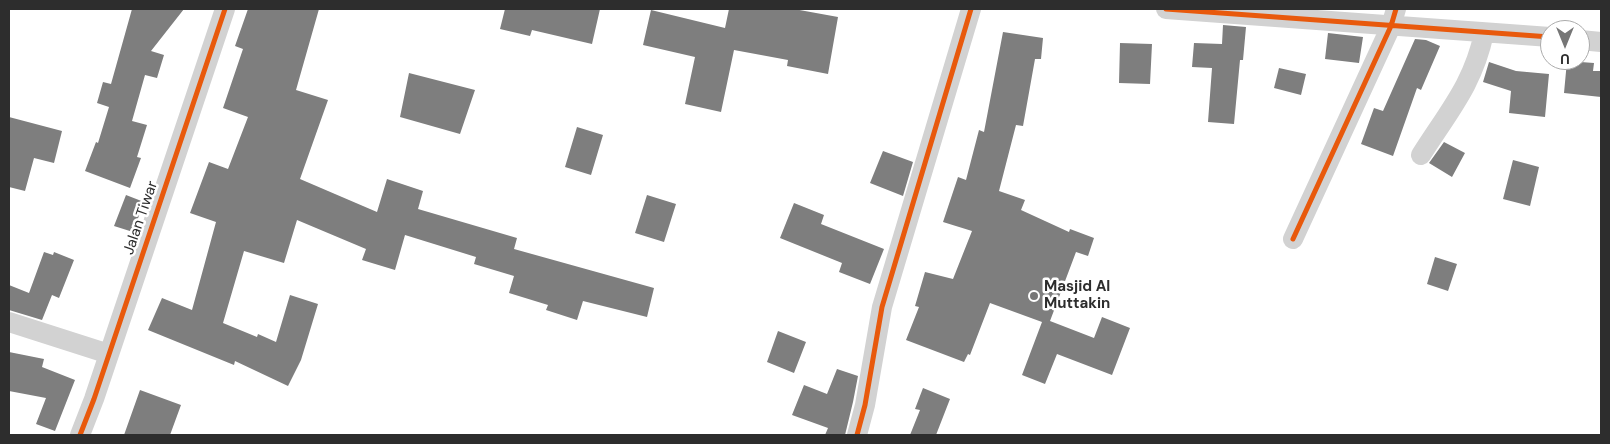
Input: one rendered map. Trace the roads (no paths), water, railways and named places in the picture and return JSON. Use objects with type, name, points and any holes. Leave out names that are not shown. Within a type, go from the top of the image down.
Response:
[{"type":"street","name":"Jalan Tiwar","points":[[80,435],[225,9]]},
{"type":"street","points":[[857,435],[865,405],[882,307],[971,9]]},
{"type":"street","points":[[1166,9],[1393,17],[1484,33],[1540,36]]},
{"type":"street","points":[[1293,239],[1393,17]]},
{"type":"street","points":[[1421,155],[1453,110],[1472,75],[1484,33]]},
{"type":"street","points":[[9,322],[109,354]]},
{"type":"place","name":"Masjid Al Muttakin","points":[[1034,296]]}]
